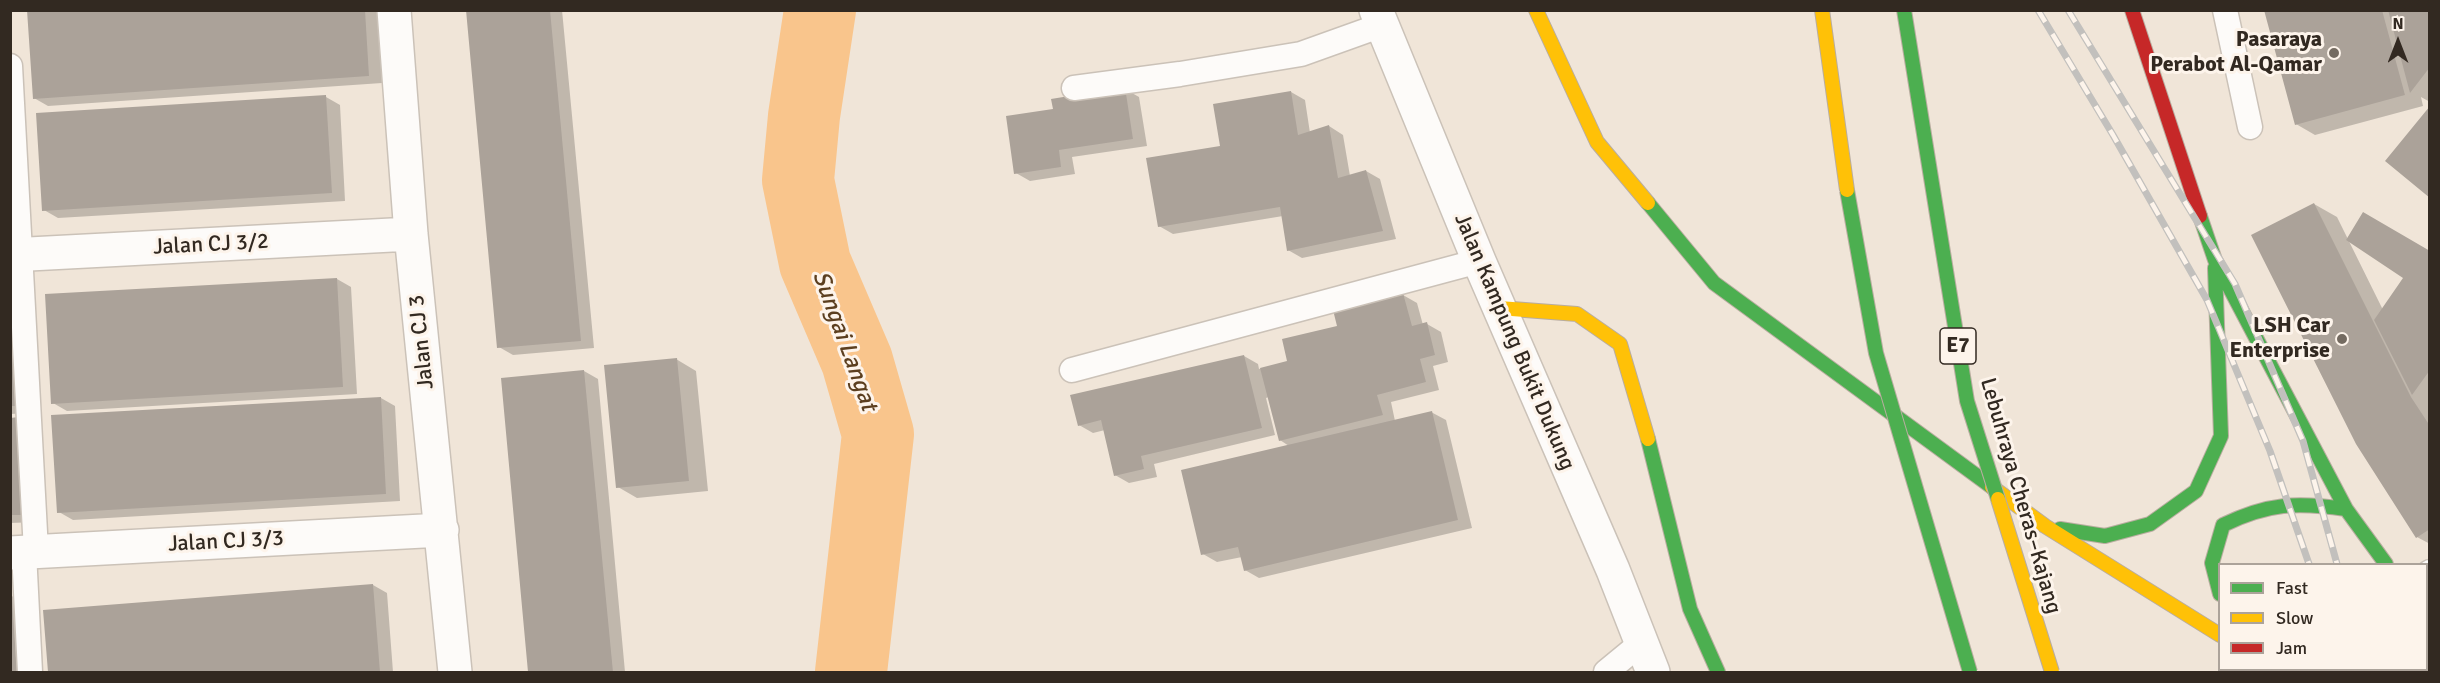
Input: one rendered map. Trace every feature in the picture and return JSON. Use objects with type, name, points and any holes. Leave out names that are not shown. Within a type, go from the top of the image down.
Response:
[{"type":"highway","points":[[1536,10],[1596,142],[1714,283],[2044,526],[2218,634]]},
{"type":"highway","points":[[1822,10],[1846,185],[1876,353],[1970,672]]},
{"type":"highway","name":"Lebuhraya Cheras–Kajang","points":[[1904,10],[1967,401],[2052,672]]},
{"type":"highway","points":[[2132,10],[2215,260],[2346,509],[2385,563]]},
{"type":"highway","points":[[2044,526],[2105,536],[2150,524],[2196,492],[2221,436],[2215,260]]},
{"type":"highway","points":[[1499,308],[1577,314],[1620,344],[1657,470],[1690,609],[1718,672]]},
{"type":"highway","points":[[2218,586],[2212,563],[2223,525],[2254,509],[2297,502],[2346,509]]},
{"type":"street","name":"Jalan CJ 3","points":[[394,10],[411,234],[455,672]]},
{"type":"street","name":"Jalan Kampung Bukit Dukung","points":[[1379,18],[1479,261],[1613,570],[1646,658]]},
{"type":"street","name":"Jalan CJ 3/2","points":[[15,255],[411,234]]},
{"type":"street","name":"Jalan CJ 3/3","points":[[23,552],[442,530]]},
{"type":"lane","points":[[2225,10],[2250,128]]},
{"type":"lane","points":[[1074,88],[1180,74],[1301,54],[1379,18]]},
{"type":"lane","points":[[10,66],[23,552],[30,672]]},
{"type":"lane","points":[[1072,370],[1479,261]]},
{"type":"lane","points":[[1606,672],[1646,658]]},
{"type":"building","points":[[27,10],[365,10],[369,76],[33,99]]},
{"type":"building","points":[[466,10],[550,10],[581,341],[497,348]]},
{"type":"building","name":"Pasaraya Perabot Al-Qamar","points":[[2264,10],[2382,10],[2405,95],[2295,125]]},
{"type":"building","points":[[2388,10],[2430,10],[2430,67],[2410,93]]},
{"type":"building","points":[[1125,87],[1133,139],[1059,150],[1061,167],[1014,174],[1006,116],[1053,109],[1051,99]]},
{"type":"building","points":[[1291,91],[1298,135],[1329,125],[1338,178],[1366,170],[1383,231],[1287,251],[1280,207],[1158,227],[1146,158],[1220,146],[1213,104]]},
{"type":"building","points":[[326,95],[332,193],[42,211],[36,113]]},
{"type":"building","points":[[2430,106],[2430,198],[2385,161]]},
{"type":"building","name":"LSH Car Enterprise","points":[[2314,203],[2411,397],[2430,426],[2430,529],[2416,538],[2356,444],[2251,235]]},
{"type":"building","points":[[2363,212],[2430,251],[2430,370],[2412,395],[2374,320],[2403,278],[2346,240]]},
{"type":"building","points":[[337,278],[343,387],[51,404],[45,294]]},
{"type":"building","points":[[1403,293],[1412,326],[1427,322],[1435,355],[1420,359],[1426,382],[1377,395],[1383,415],[1279,441],[1260,368],[1287,361],[1282,339],[1337,326],[1333,310]]},
{"type":"building","points":[[12,306],[18,406],[10,406],[10,307]]},
{"type":"building","points":[[1244,355],[1262,428],[1141,456],[1144,469],[1114,476],[1101,420],[1078,426],[1070,395]]},
{"type":"building","points":[[677,358],[689,481],[616,488],[604,365]]},
{"type":"building","points":[[584,370],[613,672],[528,672],[501,378]]},
{"type":"building","points":[[381,397],[386,494],[57,513],[51,415]]},
{"type":"building","points":[[1432,411],[1458,520],[1244,571],[1238,547],[1201,555],[1181,470]]},
{"type":"building","points":[[19,417],[24,515],[10,515],[10,418]]},
{"type":"building","points":[[373,584],[380,672],[48,672],[43,610]]},
{"type":"building","points":[[12,601],[17,672],[10,672]]},
{"type":"waterway","name":"Sungai Langat","points":[[820,10],[804,116],[798,180],[815,263],[857,361],[878,434],[851,672]]},
{"type":"railway","points":[[2038,10],[2113,135],[2207,300],[2270,451],[2309,563]]},
{"type":"railway","points":[[2068,10],[2235,284],[2303,441],[2337,563]]},
{"type":"traffic: fast","points":[[1904,10],[1967,401],[1998,499]]},
{"type":"traffic: fast","points":[[1847,190],[1876,353],[1970,672]]},
{"type":"traffic: fast","points":[[1648,203],[1714,283],[1992,487]]},
{"type":"traffic: fast","points":[[2200,216],[2215,260],[2346,509],[2385,563]]},
{"type":"traffic: fast","points":[[2060,529],[2105,536],[2150,524],[2196,491],[2221,436],[2215,268]]},
{"type":"traffic: fast","points":[[1648,439],[1690,609],[1718,672]]},
{"type":"traffic: fast","points":[[2218,586],[2212,563],[2223,525],[2254,512],[2283,506],[2312,505],[2346,509]]},
{"type":"traffic: slow","points":[[1536,10],[1597,142],[1648,203]]},
{"type":"traffic: slow","points":[[1822,10],[1847,190]]},
{"type":"traffic: slow","points":[[1499,308],[1577,314],[1620,344],[1648,439]]},
{"type":"traffic: slow","points":[[1992,487],[2045,526],[2218,634]]},
{"type":"traffic: slow","points":[[1998,499],[2052,672]]},
{"type":"traffic: jam","points":[[2132,10],[2200,216]]},
{"type":"place","name":"Pasaraya Perabot Al-Qamar","points":[[2334,53]]},
{"type":"place","name":"LSH Car Enterprise","points":[[2342,339]]}]
